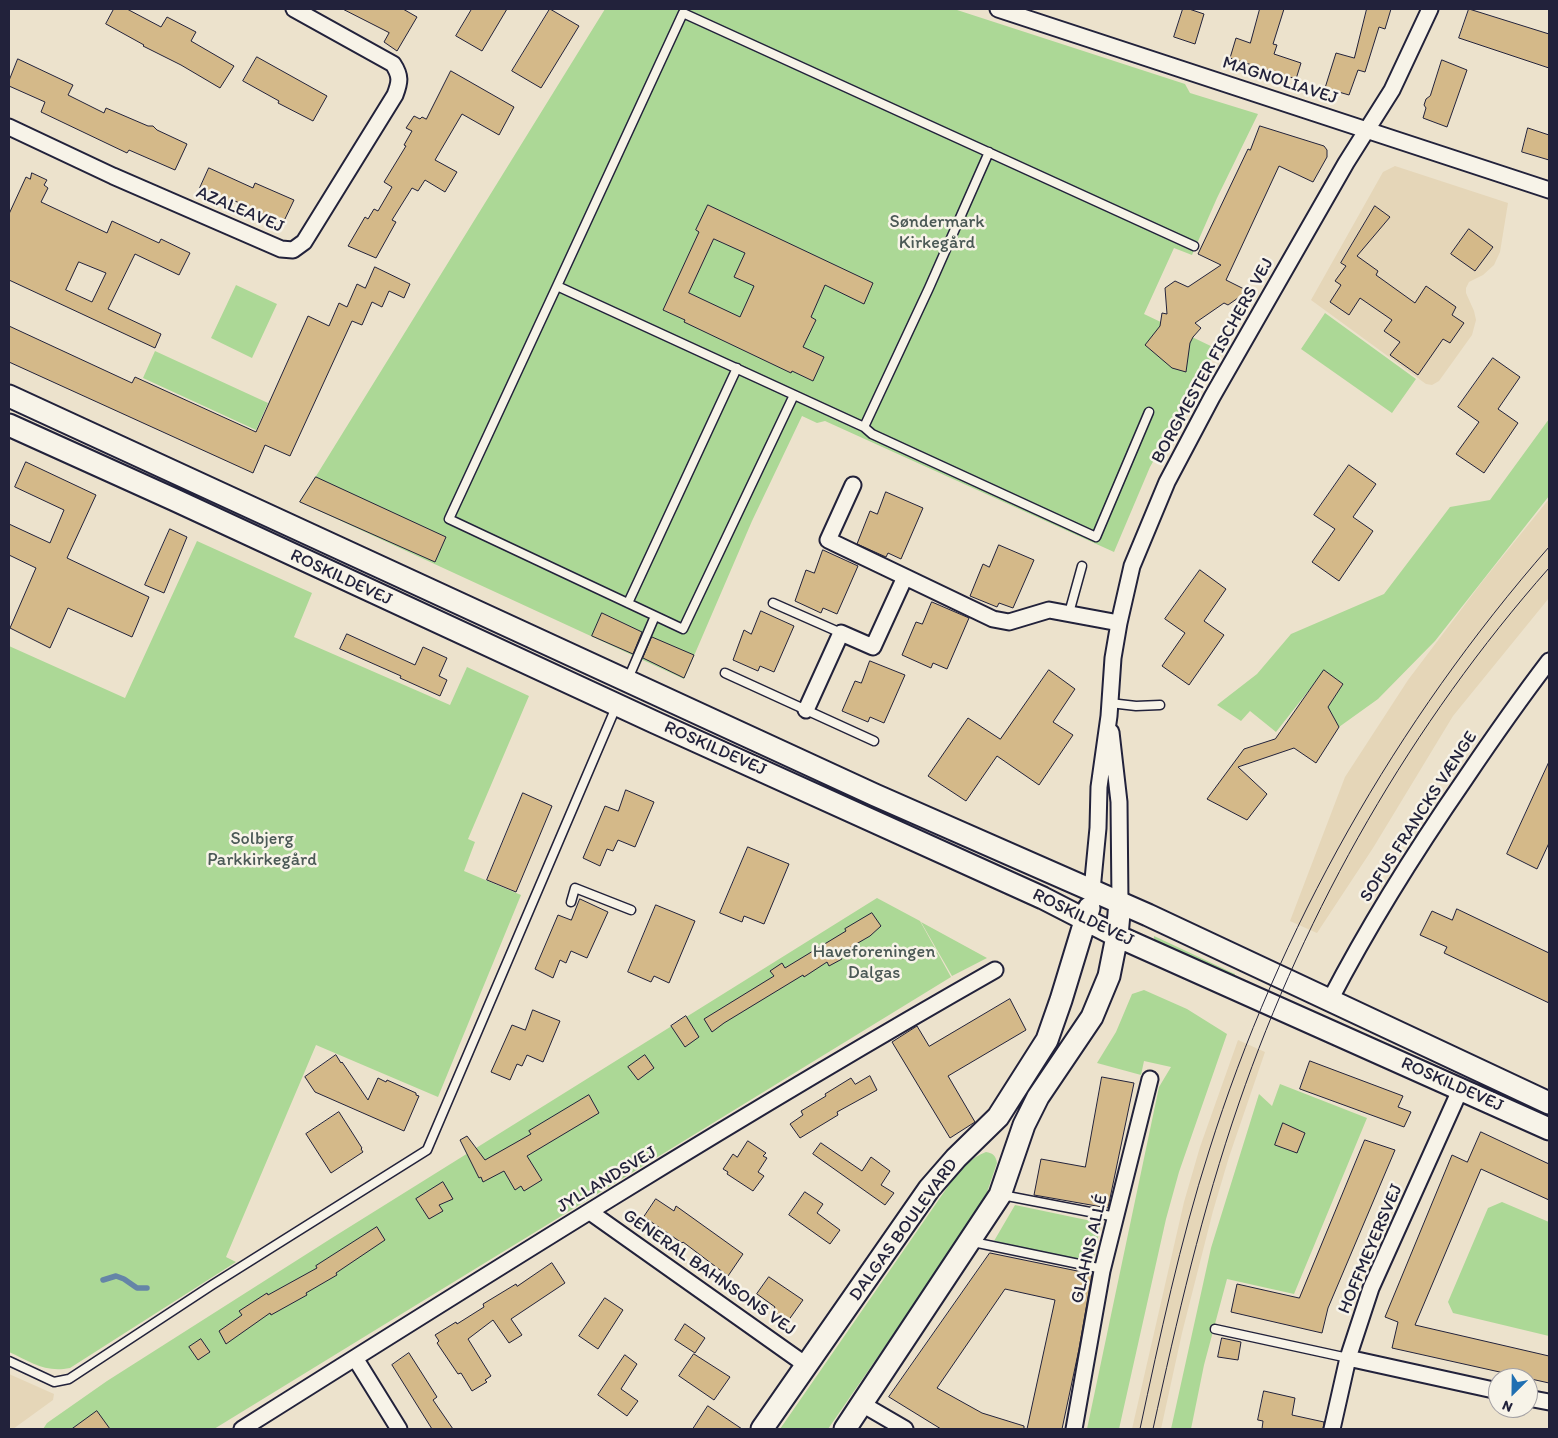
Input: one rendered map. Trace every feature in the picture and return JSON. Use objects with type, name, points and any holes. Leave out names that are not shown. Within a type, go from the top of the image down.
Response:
[{"type":"street","name":"AZALEAVEJ","points":[[9,127],[113,176],[281,249],[293,250],[304,242],[395,95],[400,82],[399,72],[393,64],[294,9]]},
{"type":"street","name":"MAGNOLIAVEJ","points":[[998,9],[1549,190]]},
{"type":"street","name":"BORGMESTER FISCHERS VEJ","points":[[1092,890],[1098,828],[1099,787],[1110,710],[1114,658],[1119,623],[1132,566],[1167,482],[1212,397],[1346,163],[1392,90],[1430,9]]},
{"type":"street","name":"ROSKILDEVEJ","points":[[9,396],[875,795],[1120,902],[1549,1103]]},
{"type":"street","name":"ROSKILDEVEJ","points":[[9,426],[175,500],[617,705],[1048,900],[1117,936],[1461,1088],[1549,1129]]},
{"type":"street","points":[[117,474],[128,452]]},
{"type":"street","points":[[175,500],[186,478]]},
{"type":"street","points":[[853,485],[828,540],[993,619],[1009,622],[1049,610],[1119,623]]},
{"type":"street","points":[[806,710],[841,633],[873,647],[905,577]]},
{"type":"street","name":"SOFUS FRANCKS VÆNGE","points":[[1330,1000],[1367,932],[1430,831],[1519,700],[1549,660]]},
{"type":"street","points":[[617,705],[628,681]]},
{"type":"street","name":"BORGMESTER FISCHERS VEJ","points":[[1110,710],[1119,802],[1120,902]]},
{"type":"street","name":"DALGAS BOULEVARD","points":[[762,1429],[929,1190],[956,1158],[998,1117],[1047,1040],[1086,920],[1092,890]]},
{"type":"street","points":[[845,1429],[1000,1195],[1024,1125],[1038,1096],[1092,1017],[1109,976],[1117,936],[1120,902]]},
{"type":"street","name":"JYLLANDSVEJ","points":[[242,1429],[590,1212],[879,1036],[995,970]]},
{"type":"street","points":[[1317,1025],[1330,1000]]},
{"type":"street","name":"GLAHNS ALLÉ","points":[[1074,1429],[1103,1269],[1150,1079]]},
{"type":"street","name":"HOFFMEYERSVEJ","points":[[1332,1429],[1348,1358],[1371,1288],[1461,1088]]},
{"type":"street","name":"GENERAL BAHNSONS VEJ","points":[[590,1212],[806,1365]]},
{"type":"street","points":[[355,1358],[399,1429]]},
{"type":"street","points":[[1348,1358],[1488,1389]]},
{"type":"street","points":[[862,1404],[905,1429]]},
{"type":"lane","points":[[794,395],[683,629],[449,519],[683,13],[1194,246]]},
{"type":"lane","points":[[864,427],[929,288],[989,152]]},
{"type":"lane","points":[[557,286],[864,427],[872,434],[1096,538],[1149,412]]},
{"type":"lane","points":[[628,603],[737,368]]},
{"type":"lane","points":[[1069,613],[1082,566]]},
{"type":"lane","points":[[773,603],[841,633]]},
{"type":"lane","points":[[628,681],[655,616]]},
{"type":"lane","points":[[725,672],[874,741]]},
{"type":"lane","points":[[9,1361],[54,1382],[69,1379],[212,1285],[426,1150],[617,705]]},
{"type":"lane","points":[[1110,710],[1160,705]]},
{"type":"lane","points":[[571,902],[575,888],[631,910]]},
{"type":"lane","points":[[1000,1195],[1116,1217]]},
{"type":"lane","points":[[970,1241],[1103,1269]]},
{"type":"lane","points":[[1215,1329],[1348,1358]]},
{"type":"shaded area","points":[[1395,166],[1508,203],[1500,252],[1494,265],[1483,275],[1469,282],[1466,288],[1476,320],[1472,335],[1439,381],[1432,385],[1426,384],[1311,300],[1383,172]]},
{"type":"shaded area","points":[[1549,499],[1549,598],[1453,716],[1373,848],[1317,933],[1290,921],[1345,777],[1408,680],[1482,582]]},
{"type":"shaded area","points":[[1238,1040],[1265,1052],[1229,1157],[1213,1211],[1182,1333],[1161,1429],[1132,1429],[1184,1202],[1200,1147]]},
{"type":"shaded area","points":[[9,1374],[54,1394],[53,1400],[13,1429],[9,1429]]},
{"type":"green space","name":"Søndermark Kirkegård","points":[[605,9],[954,9],[1185,84],[1190,93],[1258,114],[1217,198],[1192,255],[1174,248],[1144,314],[1217,349],[1150,467],[1114,552],[825,421],[817,423],[802,416],[752,521],[684,679],[300,502]]},
{"type":"green space","points":[[236,285],[277,304],[252,358],[211,338]]},
{"type":"green space","points":[[1325,313],[1416,379],[1392,413],[1301,349]]},
{"type":"green space","points":[[155,351],[268,403],[256,430],[143,378]]},
{"type":"green space","points":[[1549,419],[1549,496],[1435,641],[1378,699],[1339,727],[1328,707],[1343,684],[1324,671],[1276,732],[1250,711],[1241,721],[1217,705],[1257,674],[1291,634],[1384,594],[1450,507],[1490,500]]},
{"type":"green space","name":"Solbjerg Parkkirkegård","points":[[197,541],[312,593],[294,637],[450,705],[467,667],[529,696],[468,839],[475,842],[464,871],[521,895],[438,1097],[316,1045],[226,1257],[236,1262],[70,1368],[46,1368],[9,1352],[9,646],[125,698]]},
{"type":"green space","name":"Haveforeningen Dalgas","points":[[877,898],[920,921],[951,977],[214,1429],[43,1429],[47,1423],[107,1381],[335,1236]]},
{"type":"green space","points":[[921,922],[987,958],[952,976]]},
{"type":"green space","points":[[1154,936],[1235,974],[1235,976],[1225,974],[1154,943]]},
{"type":"green space","points":[[1144,990],[1187,1009],[1227,1034],[1179,1172],[1166,1219],[1119,1429],[1087,1429],[1159,1087],[1171,1067],[1144,1061],[1141,1075],[1097,1063],[1116,1032],[1132,994]]},
{"type":"green space","points":[[1280,1084],[1367,1118],[1294,1294],[1227,1279],[1204,1365],[1191,1429],[1171,1429],[1211,1248],[1259,1094],[1272,1106]]},
{"type":"green space","points":[[986,1152],[994,1155],[997,1163],[983,1204],[828,1429],[780,1429],[951,1182],[967,1164]]},
{"type":"green space","points":[[1502,1202],[1549,1222],[1549,1336],[1453,1313],[1448,1302],[1488,1208]]},
{"type":"green space","points":[[1015,1205],[1101,1223],[1093,1262],[994,1241]]},
{"type":"building","points":[[114,9],[127,9],[161,27],[167,17],[196,32],[191,41],[234,66],[220,88],[106,24]]},
{"type":"building","points":[[343,9],[403,9],[417,17],[397,51],[384,42],[389,33]]},
{"type":"building","points":[[472,9],[507,9],[482,51],[456,36]]},
{"type":"building","points":[[550,9],[579,26],[541,88],[512,71]]},
{"type":"building","points":[[1183,9],[1204,14],[1195,44],[1174,37]]},
{"type":"building","points":[[1260,9],[1284,9],[1273,44],[1277,45],[1274,54],[1301,63],[1296,79],[1230,58],[1236,38],[1250,43]]},
{"type":"building","points":[[1367,9],[1391,9],[1385,29],[1379,27],[1365,72],[1358,70],[1349,95],[1325,88],[1336,53],[1354,58]]},
{"type":"building","points":[[1469,9],[1549,34],[1549,68],[1459,38]]},
{"type":"building","points":[[257,57],[327,96],[313,121],[278,103],[279,101],[243,81]]},
{"type":"building","points":[[18,59],[73,85],[68,95],[104,113],[106,108],[148,126],[153,126],[157,130],[187,144],[175,170],[129,150],[127,153],[41,112],[45,102],[9,86],[9,81]]},
{"type":"building","points":[[1442,60],[1467,70],[1447,127],[1423,118],[1426,108],[1424,105],[1426,99],[1430,96]]},
{"type":"building","points":[[451,71],[514,107],[499,135],[462,114],[435,160],[457,172],[445,192],[425,180],[418,191],[412,188],[392,220],[396,222],[376,258],[348,246],[365,217],[368,219],[374,209],[378,211],[392,187],[384,182],[406,146],[404,145],[412,131],[406,128],[414,116],[426,119]]},
{"type":"building","points":[[1260,126],[1324,146],[1327,150],[1327,157],[1313,182],[1279,166],[1226,280],[1248,291],[1228,305],[1224,303],[1195,323],[1201,328],[1190,343],[1186,372],[1172,368],[1145,345],[1160,326],[1162,313],[1167,314],[1165,288],[1175,281],[1188,287],[1221,265],[1198,254]]},
{"type":"building","points":[[1528,128],[1549,135],[1549,160],[1522,152]]},
{"type":"building","points":[[209,168],[253,188],[255,183],[294,200],[283,223],[235,201],[234,204],[200,188]]},
{"type":"building","points":[[32,173],[47,180],[44,185],[48,188],[41,202],[107,233],[112,221],[159,243],[161,239],[190,253],[179,275],[135,254],[108,309],[161,334],[155,348],[9,280],[9,214],[26,177],[30,179]],"holes":[[[79,262],[106,273],[92,302],[66,290]]]},
{"type":"building","points":[[708,205],[873,283],[864,304],[825,285],[811,317],[816,320],[803,347],[824,357],[813,381],[792,371],[791,373],[663,310],[699,232],[696,230]],"holes":[[[714,239],[745,253],[734,277],[754,286],[740,317],[689,293]]]},
{"type":"building","points":[[1375,206],[1390,217],[1357,256],[1378,271],[1376,275],[1415,303],[1426,286],[1456,307],[1452,315],[1464,323],[1450,343],[1443,339],[1418,375],[1390,355],[1400,342],[1384,331],[1392,320],[1360,298],[1349,315],[1330,302],[1341,285],[1335,281],[1346,266],[1341,263]]},
{"type":"building","points":[[1469,229],[1493,247],[1475,271],[1451,254]]},
{"type":"building","points":[[375,267],[410,284],[404,298],[389,291],[382,307],[372,302],[362,325],[352,321],[290,456],[265,445],[253,473],[9,362],[9,326],[132,383],[135,377],[256,432],[308,316],[329,326],[339,303],[347,307],[357,284],[365,288]]},
{"type":"building","points":[[1493,358],[1520,377],[1498,409],[1518,423],[1484,473],[1456,454],[1479,422],[1458,407]]},
{"type":"building","points":[[26,462],[96,495],[67,558],[149,597],[132,637],[68,608],[50,648],[10,628],[36,568],[9,555],[9,524],[50,543],[64,510],[15,487]]},
{"type":"building","points":[[1349,465],[1376,484],[1353,517],[1373,531],[1339,581],[1312,562],[1335,529],[1314,515]]},
{"type":"building","points":[[316,477],[446,537],[435,562],[300,502]]},
{"type":"building","points":[[886,492],[923,508],[901,559],[888,553],[886,557],[857,544],[870,511],[877,514]]},
{"type":"building","points":[[170,529],[187,537],[164,593],[145,585]]},
{"type":"building","points":[[999,545],[1034,560],[1013,608],[999,603],[997,607],[970,596],[983,564],[989,567]]},
{"type":"building","points":[[823,550],[858,566],[837,614],[823,608],[821,613],[795,601],[806,570],[814,573]]},
{"type":"building","points":[[1200,570],[1226,589],[1204,621],[1224,635],[1189,685],[1162,666],[1185,633],[1165,619]]},
{"type":"building","points":[[932,602],[969,618],[947,669],[933,663],[931,668],[902,655],[916,622],[922,624]]},
{"type":"building","points":[[761,611],[794,626],[774,672],[760,666],[758,671],[733,660],[744,630],[751,634]]},
{"type":"building","points":[[602,613],[642,632],[633,654],[592,636]]},
{"type":"building","points":[[347,634],[415,665],[423,647],[447,658],[439,676],[447,680],[440,696],[400,678],[401,676],[340,649]]},
{"type":"building","points":[[652,637],[694,655],[684,678],[643,658]]},
{"type":"building","points":[[870,661],[905,675],[884,723],[870,717],[868,722],[842,711],[855,681],[861,683]]},
{"type":"building","points":[[1049,670],[1075,689],[1053,722],[1073,735],[1039,785],[997,756],[966,801],[928,776],[968,718],[1000,739]]},
{"type":"building","points":[[1324,670],[1343,684],[1328,707],[1339,727],[1316,763],[1294,748],[1238,767],[1267,794],[1247,820],[1207,799],[1244,749],[1275,739]]},
{"type":"building","points":[[1549,762],[1549,843],[1537,869],[1507,854]]},
{"type":"building","points":[[626,790],[654,802],[635,847],[618,840],[613,851],[607,849],[600,866],[583,858],[605,806],[618,811]]},
{"type":"building","points":[[523,793],[552,806],[516,892],[487,880]]},
{"type":"building","points":[[748,847],[789,864],[764,924],[744,916],[742,922],[720,913]]},
{"type":"building","points":[[580,899],[608,912],[587,958],[571,951],[566,963],[560,960],[553,978],[535,969],[558,915],[571,920]]},
{"type":"building","points":[[656,905],[695,921],[669,983],[654,976],[651,982],[628,972]]},
{"type":"building","points":[[1457,909],[1549,953],[1549,1003],[1444,953],[1447,947],[1420,935],[1432,911],[1452,920]]},
{"type":"building","points":[[872,913],[881,926],[870,936],[839,954],[842,959],[829,966],[827,962],[804,977],[803,975],[712,1032],[704,1019],[774,976],[770,971],[782,963],[785,968]]},
{"type":"building","points":[[1010,999],[1026,1030],[948,1076],[975,1122],[950,1138],[892,1042],[917,1026],[929,1046]]},
{"type":"building","points":[[533,1010],[560,1021],[543,1062],[527,1055],[522,1066],[517,1064],[510,1080],[491,1072],[512,1025],[525,1030]]},
{"type":"building","points":[[686,1016],[699,1037],[685,1047],[671,1026]]},
{"type":"building","points":[[336,1055],[368,1100],[378,1078],[386,1082],[387,1080],[419,1096],[404,1131],[315,1092],[305,1077]]},
{"type":"building","points":[[645,1055],[654,1068],[638,1080],[628,1067]]},
{"type":"building","points":[[1310,1061],[1403,1096],[1398,1107],[1411,1112],[1404,1127],[1300,1089]]},
{"type":"building","points":[[870,1076],[877,1090],[837,1112],[838,1115],[800,1138],[790,1124],[803,1115],[801,1111],[851,1078],[855,1084]]},
{"type":"building","points":[[1102,1077],[1134,1083],[1108,1208],[1034,1195],[1041,1159],[1085,1167]]},
{"type":"building","points":[[589,1095],[599,1113],[527,1156],[542,1180],[524,1191],[521,1186],[515,1190],[504,1171],[483,1182],[481,1177],[479,1178],[460,1140],[467,1136],[485,1160],[531,1134],[529,1131]]},
{"type":"building","points":[[339,1112],[363,1152],[331,1173],[306,1134]]},
{"type":"building","points":[[1283,1123],[1305,1133],[1297,1153],[1275,1145]]},
{"type":"building","points":[[1481,1132],[1549,1164],[1549,1200],[1481,1169],[1415,1325],[1549,1356],[1549,1383],[1538,1381],[1538,1368],[1488,1369],[1392,1348],[1398,1322],[1385,1317],[1452,1155],[1467,1162]]},
{"type":"building","points":[[1365,1140],[1395,1150],[1328,1308],[1322,1333],[1231,1312],[1237,1284],[1299,1298]]},
{"type":"building","points":[[748,1141],[766,1153],[763,1156],[767,1158],[758,1172],[764,1176],[753,1191],[727,1174],[728,1172],[723,1169],[733,1154],[737,1157]]},
{"type":"building","points":[[821,1143],[862,1171],[871,1157],[890,1171],[881,1185],[894,1193],[885,1205],[813,1154]]},
{"type":"building","points":[[443,1182],[453,1199],[439,1205],[443,1211],[429,1219],[416,1199]]},
{"type":"building","points":[[805,1192],[823,1204],[817,1213],[840,1230],[830,1244],[789,1215]]},
{"type":"building","points":[[656,1199],[674,1211],[676,1206],[743,1254],[728,1276],[683,1242],[644,1217]]},
{"type":"building","points":[[377,1227],[385,1240],[336,1273],[337,1275],[306,1293],[307,1295],[271,1315],[270,1313],[226,1344],[219,1331],[242,1315],[239,1311],[267,1293],[268,1295],[317,1268],[316,1266]]},
{"type":"building","points":[[990,1253],[1092,1274],[1062,1429],[1027,1429],[1055,1300],[1005,1289],[937,1388],[982,1413],[1024,1426],[1024,1429],[941,1429],[889,1397]]},
{"type":"building","points":[[552,1263],[565,1283],[511,1319],[522,1335],[509,1343],[493,1320],[468,1339],[491,1376],[485,1380],[487,1382],[472,1391],[461,1373],[458,1374],[437,1343],[439,1341],[435,1335],[456,1322],[457,1324],[484,1307],[483,1304],[516,1284],[517,1286]]},
{"type":"building","points":[[769,1277],[803,1300],[788,1321],[773,1311],[775,1307],[757,1294]]},
{"type":"building","points":[[605,1298],[623,1310],[598,1349],[579,1336]]},
{"type":"building","points":[[685,1324],[705,1338],[695,1353],[675,1340]]},
{"type":"building","points":[[1222,1338],[1241,1342],[1238,1360],[1218,1357]]},
{"type":"building","points":[[201,1339],[210,1352],[198,1360],[189,1347]]},
{"type":"building","points":[[409,1353],[437,1397],[433,1400],[453,1429],[432,1429],[392,1365]]},
{"type":"building","points":[[694,1354],[730,1377],[714,1400],[679,1376]]},
{"type":"building","points":[[625,1355],[637,1364],[621,1389],[638,1401],[627,1416],[598,1395]]},
{"type":"building","points":[[1264,1391],[1295,1398],[1292,1415],[1324,1422],[1323,1429],[1262,1429],[1263,1421],[1258,1420]]},
{"type":"building","points":[[708,1406],[742,1429],[693,1429]]},
{"type":"building","points":[[97,1411],[110,1429],[72,1429]]},
{"type":"waterway","points":[[103,1280],[116,1276],[137,1288],[147,1288]]},
{"type":"tram line","points":[[1140,1429],[1171,1289],[1199,1185],[1237,1068],[1270,987],[1307,908],[1348,831],[1393,756],[1441,684],[1493,614],[1549,547]]},
{"type":"tram line","points":[[1153,1429],[1181,1306],[1213,1184],[1239,1103],[1266,1030],[1296,959],[1330,889],[1368,820],[1408,754],[1452,690],[1499,627],[1549,568]]}]
